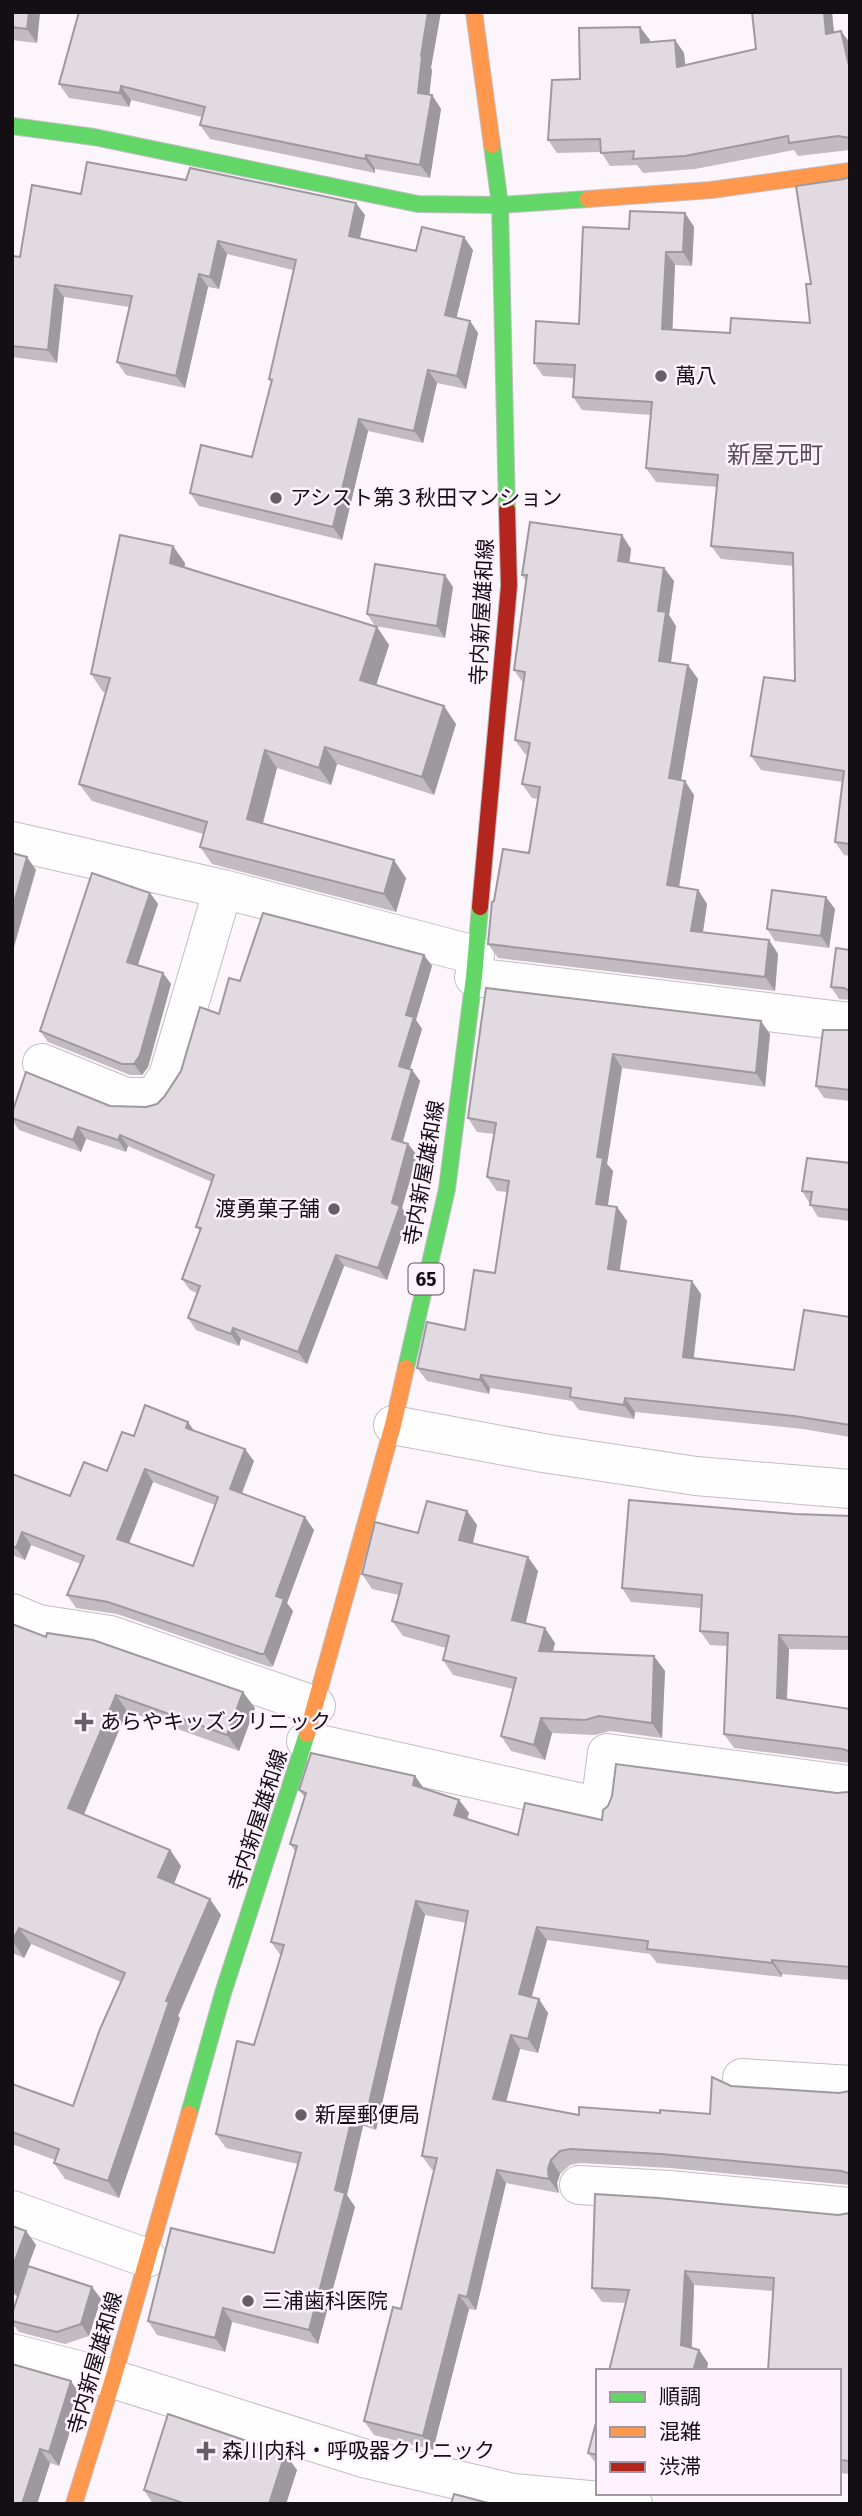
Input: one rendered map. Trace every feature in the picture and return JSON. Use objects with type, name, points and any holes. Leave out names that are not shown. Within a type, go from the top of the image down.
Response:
[{"type":"main road","name":"寺内新屋雄和線","points":[[74,2504],[113,2379],[223,1993],[311,1723],[393,1425],[447,1189],[474,966],[509,586],[500,205],[474,12]]},
{"type":"main road","points":[[12,126],[94,137],[418,204],[500,205],[711,190],[850,171]]},
{"type":"street","points":[[12,841],[223,889],[474,966],[850,1022]]},
{"type":"street","points":[[42,1063],[126,1097],[154,1097],[168,1076],[223,889]]},
{"type":"street","points":[[393,1425],[543,1453],[696,1476],[850,1489]]},
{"type":"street","points":[[12,1613],[38,1624],[110,1635],[311,1723],[600,1807],[607,1753],[850,1785]]},
{"type":"street","points":[[742,2078],[850,2085]]},
{"type":"street","points":[[579,2185],[669,2190],[850,2207]]},
{"type":"street","points":[[12,2210],[147,2258]]},
{"type":"street","points":[[12,2353],[113,2379],[377,2461],[513,2493],[633,2504]]},
{"type":"building","points":[[12,12],[29,12],[27,29],[12,27]]},
{"type":"building","points":[[79,12],[428,12],[418,93],[432,95],[420,165],[366,155],[365,159],[200,125],[205,107],[121,86],[120,93],[59,84]]},
{"type":"building","points":[[752,12],[824,12],[826,34],[841,31],[850,70],[850,138],[838,136],[789,143],[788,136],[685,156],[633,159],[634,151],[601,153],[600,139],[548,140],[552,80],[580,79],[579,28],[640,27],[641,43],[675,40],[677,67],[756,49]]},
{"type":"building","points":[[87,162],[186,180],[190,168],[356,203],[349,236],[416,251],[422,227],[464,237],[445,315],[470,321],[457,376],[428,370],[414,431],[359,419],[333,527],[190,493],[201,445],[252,457],[272,380],[269,379],[296,260],[218,241],[210,277],[199,274],[176,376],[117,362],[132,296],[55,285],[48,350],[12,346],[12,256],[20,257],[32,185],[81,194]]},
{"type":"building","points":[[850,177],[850,844],[835,842],[844,771],[751,756],[764,677],[795,681],[793,553],[711,546],[718,475],[646,468],[652,402],[573,397],[575,365],[534,363],[536,321],[579,324],[583,227],[629,229],[630,211],[685,213],[683,252],[666,252],[662,329],[730,333],[731,318],[810,323],[806,284],[811,284],[796,186]]},
{"type":"building","points":[[530,522],[622,535],[618,561],[664,568],[658,611],[666,612],[659,661],[688,665],[669,778],[685,781],[667,885],[698,890],[691,931],[769,940],[765,977],[488,944],[492,902],[503,849],[529,853],[540,787],[522,784],[530,743],[515,740],[525,672],[514,670],[527,575],[522,575]]},
{"type":"building","points":[[120,535],[173,546],[170,563],[377,627],[360,680],[444,706],[422,777],[325,747],[319,768],[265,750],[247,819],[394,860],[384,894],[200,847],[207,822],[79,784],[110,678],[91,674]]},
{"type":"building","points":[[375,564],[445,575],[437,626],[367,614]]},
{"type":"building","points":[[12,853],[27,857],[12,910]]},
{"type":"building","points":[[92,873],[150,893],[127,962],[163,973],[140,1055],[134,1064],[122,1064],[40,1031]]},
{"type":"building","points":[[772,890],[826,897],[821,936],[767,929]]},
{"type":"building","points":[[263,913],[424,955],[406,1015],[414,1017],[399,1066],[412,1070],[392,1139],[408,1144],[392,1203],[400,1206],[378,1268],[336,1255],[298,1352],[233,1328],[231,1334],[188,1318],[200,1286],[182,1279],[201,1228],[196,1227],[214,1175],[120,1135],[118,1140],[78,1127],[73,1140],[12,1118],[26,1072],[110,1106],[146,1107],[157,1104],[181,1071],[200,1007],[219,1014],[229,978],[240,981]]},
{"type":"building","points":[[836,948],[850,950],[850,991],[831,987]]},
{"type":"building","points":[[486,988],[761,1021],[756,1073],[613,1054],[597,1157],[603,1158],[596,1204],[617,1207],[608,1269],[692,1281],[683,1357],[794,1370],[804,1310],[850,1317],[850,1425],[794,1416],[625,1398],[624,1405],[570,1397],[571,1388],[481,1375],[480,1380],[417,1368],[427,1322],[465,1330],[474,1270],[495,1273],[509,1181],[487,1177],[496,1123],[468,1118]]},
{"type":"building","points":[[823,1030],[850,1030],[850,1090],[816,1086]]},
{"type":"building","points":[[807,1158],[850,1163],[850,1210],[810,1205],[812,1192],[802,1191]]},
{"type":"building","points":[[145,1405],[188,1422],[186,1428],[245,1449],[230,1489],[305,1517],[276,1596],[284,1599],[264,1654],[108,1602],[67,1595],[84,1556],[22,1532],[16,1548],[12,1546],[12,1474],[70,1496],[84,1462],[107,1471],[122,1432],[134,1436]],"holes":[[[145,1469],[218,1497],[193,1566],[117,1539]]]},
{"type":"building","points":[[629,1500],[850,1516],[850,1637],[779,1635],[777,1698],[850,1709],[850,1752],[724,1734],[728,1633],[700,1631],[702,1595],[622,1588]]},
{"type":"building","points":[[427,1501],[467,1511],[459,1540],[528,1557],[512,1620],[545,1628],[539,1651],[654,1656],[652,1723],[599,1716],[585,1720],[541,1718],[534,1745],[501,1736],[516,1678],[443,1660],[449,1636],[392,1621],[402,1584],[362,1574],[375,1522],[418,1533]]},
{"type":"building","points":[[12,1624],[46,1637],[47,1633],[93,1640],[243,1692],[227,1735],[116,1695],[68,1808],[170,1850],[158,1877],[210,1899],[166,2001],[169,2002],[108,2181],[54,2163],[59,2149],[12,2132],[12,2084],[73,2106],[100,2029],[125,1973],[19,1928],[12,1942]]},
{"type":"building","points":[[311,1753],[415,1776],[413,1785],[459,1800],[454,1815],[518,1835],[525,1803],[602,1820],[603,1810],[612,1796],[616,1764],[837,1793],[850,1790],[850,1967],[772,1960],[772,1963],[647,1949],[648,1941],[537,1927],[519,1994],[539,1999],[528,2039],[511,2035],[493,2099],[579,2115],[579,2107],[710,2114],[712,2077],[731,2086],[839,2093],[850,2091],[850,2174],[842,2171],[661,2154],[570,2149],[560,2151],[551,2160],[549,2179],[497,2170],[467,2297],[459,2295],[423,2436],[364,2421],[393,2307],[401,2309],[437,2158],[422,2156],[468,1911],[416,1901],[366,2116],[353,2113],[335,2190],[345,2193],[309,2330],[223,2308],[215,2338],[148,2321],[171,2228],[274,2253],[301,2153],[216,2134],[237,2041],[254,2045],[284,1945],[271,1942],[297,1846],[290,1844],[306,1793],[299,1790]]},
{"type":"building","points":[[595,2194],[838,2215],[850,2213],[850,2461],[841,2460],[841,2369],[768,2369],[774,2278],[685,2271],[681,2345],[699,2350],[694,2369],[609,2369],[629,2290],[592,2288]]},
{"type":"building","points":[[12,2226],[26,2231],[12,2268]]},
{"type":"building","points":[[28,2266],[92,2287],[81,2324],[57,2332],[12,2321]]},
{"type":"building","points":[[12,2364],[71,2381],[49,2452],[40,2449],[22,2504],[12,2504]]},
{"type":"building","name":"森川内科・呼吸器クリニック","points":[[168,2414],[285,2454],[269,2504],[186,2504],[144,2490]]},
{"type":"building","points":[[596,2423],[596,2455],[588,2453]]},
{"type":"building","points":[[454,2494],[492,2504],[451,2504]]},
{"type":"traffic: fast","points":[[12,126],[94,137],[418,204],[500,205],[588,199]]},
{"type":"traffic: fast","points":[[492,145],[500,205],[507,510]]},
{"type":"traffic: fast","points":[[406,1368],[447,1189],[474,977],[480,907]]},
{"type":"traffic: fast","points":[[189,2114],[223,1993],[307,1734]]},
{"type":"traffic: slow","points":[[474,12],[492,145]]},
{"type":"traffic: slow","points":[[588,199],[711,190],[850,171]]},
{"type":"traffic: slow","points":[[307,1734],[393,1425],[406,1368]]},
{"type":"traffic: slow","points":[[74,2504],[189,2114]]},
{"type":"traffic: jam","points":[[480,907],[509,586],[507,510]]},
{"type":"place","name":"萬八","points":[[661,376]]},
{"type":"place","name":"アシスト第３秋田マンション","points":[[276,498]]},
{"type":"place","name":"渡勇菓子舗","points":[[334,1209]]},
{"type":"place","name":"あらやキッズクリニック","points":[[84,1722]]},
{"type":"place","name":"新屋郵便局","points":[[301,2115]]},
{"type":"place","name":"三浦歯科医院","points":[[248,2301]]},
{"type":"place","name":"森川内科・呼吸器クリニック","points":[[206,2451]]},
{"type":"district","name":"新屋元町","points":[[775,455]]}]
